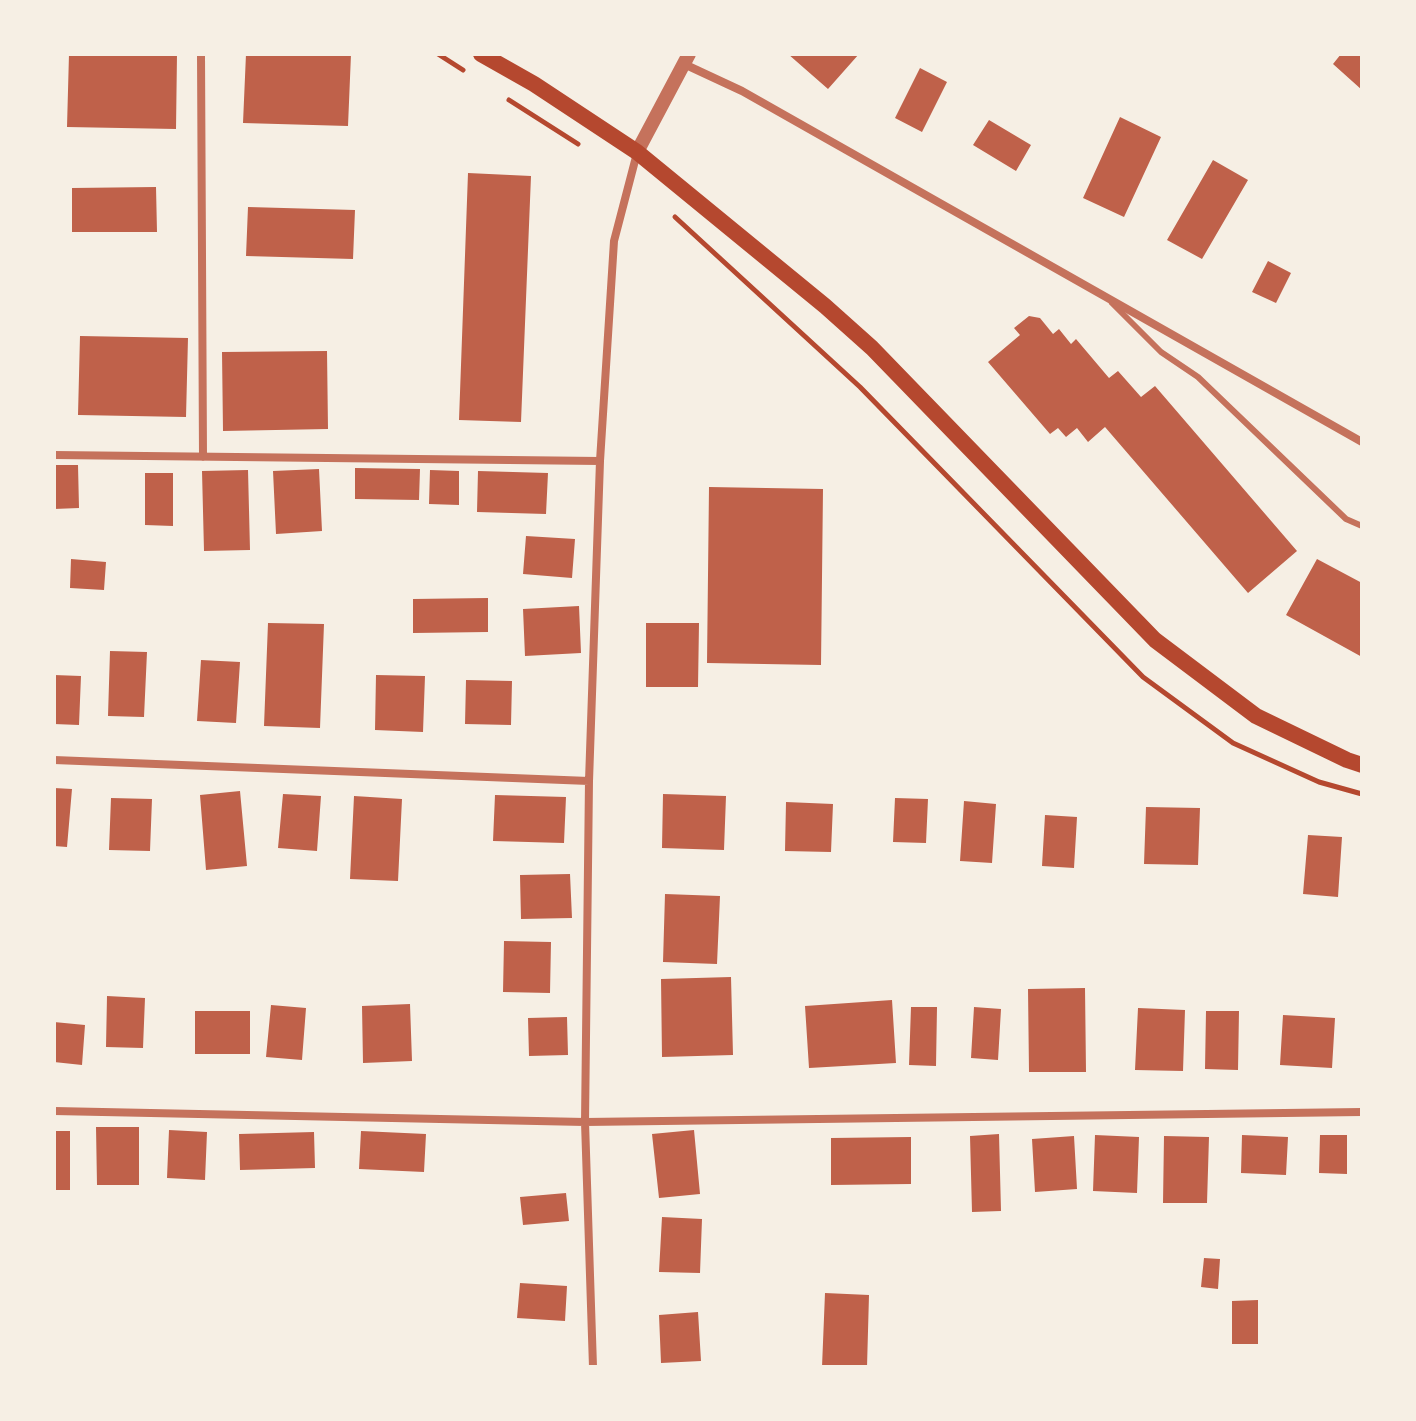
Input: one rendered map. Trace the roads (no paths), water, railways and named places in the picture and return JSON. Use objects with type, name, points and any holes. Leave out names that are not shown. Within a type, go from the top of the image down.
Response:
[{"type":"main road","points":[[481,54],[534,84],[637,152],[825,306],[872,348],[1155,640],[1256,716],[1362,765]]},
{"type":"street","points":[[201,54],[203,457]]},
{"type":"street","points":[[593,1367],[585,1122],[589,781],[600,461],[614,241],[637,152],[687,59],[1362,442]]},
{"type":"street","points":[[54,455],[600,461]]},
{"type":"street","points":[[54,760],[589,781]]},
{"type":"street","points":[[54,1111],[585,1122],[1362,1112]]},
{"type":"lane","points":[[1111,302],[1161,352],[1198,377],[1346,519],[1362,526]]}]
